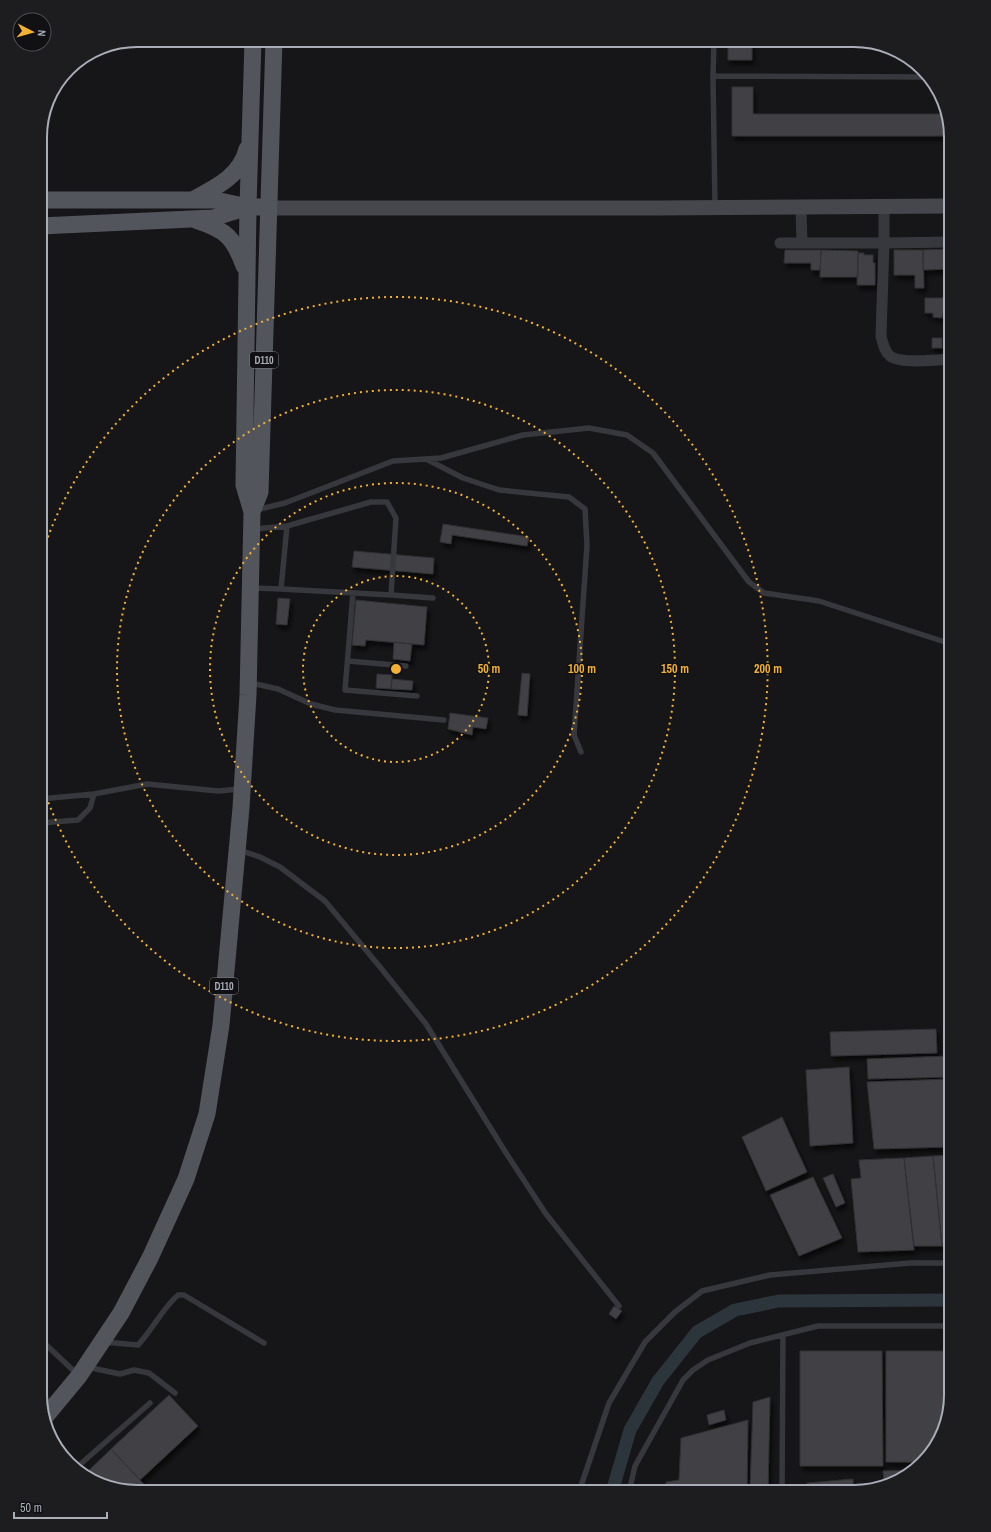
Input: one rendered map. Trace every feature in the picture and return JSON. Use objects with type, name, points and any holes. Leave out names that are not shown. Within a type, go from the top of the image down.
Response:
[{"type":"main road","name":"D110","points":[[49,1412],[82,1371],[121,1313],[150,1258],[186,1179],[207,1114],[221,1025],[242,789],[249,683],[252,588],[252,512],[244,486],[248,207],[253,47]]},
{"type":"main road","name":"D110","points":[[252,512],[260,492],[267,208],[274,47]]},
{"type":"main road","points":[[192,200],[220,185],[230,177],[244,160],[250,133]]},
{"type":"main road","points":[[47,200],[214,200],[248,207],[267,208],[715,208],[944,206]]},
{"type":"main road","points":[[47,226],[213,218],[248,207]]},
{"type":"main road","points":[[194,219],[217,227],[237,246],[248,277]]},
{"type":"street","points":[[884,206],[881,336],[885,349],[891,357],[901,360],[944,359]]},
{"type":"street","points":[[802,207],[802,243]]},
{"type":"street","points":[[780,243],[944,242]]},
{"type":"lane","points":[[714,47],[715,208]]},
{"type":"lane","points":[[713,76],[921,77]]},
{"type":"lane","points":[[252,512],[285,503],[393,461],[441,458],[523,435],[590,428],[627,435],[653,453],[749,582],[764,593],[819,600],[944,642]]},
{"type":"lane","points":[[428,459],[463,478],[499,490],[569,497],[585,509],[587,545],[574,735],[581,752]]},
{"type":"lane","points":[[252,529],[287,526],[371,502],[387,502],[396,518],[391,595]]},
{"type":"lane","points":[[281,589],[287,526]]},
{"type":"lane","points":[[252,588],[433,598]]},
{"type":"lane","points":[[353,593],[345,690],[417,696]]},
{"type":"lane","points":[[348,661],[406,666]]},
{"type":"lane","points":[[249,683],[278,690],[311,704],[335,710],[444,720]]},
{"type":"lane","points":[[47,798],[94,794],[147,784],[218,791],[242,789]]},
{"type":"lane","points":[[47,822],[78,820],[90,808],[94,794]]},
{"type":"lane","points":[[237,850],[260,856],[280,867],[324,901],[426,1024],[506,1153],[546,1214],[619,1306]]},
{"type":"lane","points":[[581,1485],[609,1402],[645,1342],[675,1312],[702,1291],[770,1274],[910,1263],[944,1263]]},
{"type":"lane","points":[[102,1342],[138,1345],[147,1336],[169,1303],[178,1295],[184,1296],[264,1343]]},
{"type":"lane","points":[[631,1485],[636,1466],[683,1380],[693,1370],[708,1360],[750,1343],[818,1326],[944,1326]]},
{"type":"lane","points":[[782,1335],[782,1485]]},
{"type":"lane","points":[[47,1344],[82,1371],[120,1374],[134,1370],[149,1372],[175,1393]]},
{"type":"lane","points":[[80,1465],[150,1403]]},
{"type":"building","points":[[728,47],[752,47],[752,60],[728,60]]},
{"type":"building","points":[[732,87],[753,87],[753,114],[941,114],[944,136],[732,136]]},
{"type":"building","points":[[944,249],[944,269],[923,270],[923,250]]},
{"type":"building","points":[[785,250],[821,250],[820,270],[811,270],[811,263],[784,263]]},
{"type":"building","points":[[821,250],[858,251],[858,277],[820,277]]},
{"type":"building","points":[[894,250],[923,250],[924,288],[915,288],[915,275],[894,275]]},
{"type":"building","points":[[858,253],[873,255],[873,263],[875,263],[875,285],[857,285]]},
{"type":"building","points":[[925,298],[944,298],[944,313],[942,318],[933,317],[933,313],[925,313]]},
{"type":"building","points":[[932,338],[942,338],[942,348],[932,348]]},
{"type":"building","points":[[443,524],[529,537],[527,546],[452,535],[451,544],[440,542]]},
{"type":"building","points":[[354,551],[434,558],[433,574],[352,567]]},
{"type":"building","points":[[278,598],[290,599],[287,625],[276,624]]},
{"type":"building","points":[[356,600],[427,607],[424,645],[366,640],[365,646],[352,645]]},
{"type":"building","points":[[394,642],[412,644],[410,661],[393,659]]},
{"type":"building","points":[[522,673],[530,674],[527,716],[518,715]]},
{"type":"building","points":[[377,674],[392,675],[391,689],[376,688]]},
{"type":"building","points":[[392,679],[413,681],[412,690],[391,689]]},
{"type":"building","points":[[450,713],[488,718],[486,729],[473,727],[472,735],[448,729]]},
{"type":"building","points":[[936,1029],[937,1053],[831,1056],[830,1032]]},
{"type":"building","points":[[944,1056],[944,1077],[868,1079],[867,1059]]},
{"type":"building","points":[[849,1067],[853,1143],[810,1146],[806,1070]]},
{"type":"building","points":[[944,1079],[944,1147],[874,1149],[867,1082]]},
{"type":"building","points":[[782,1117],[807,1172],[766,1191],[742,1137]]},
{"type":"building","points":[[944,1155],[944,1246],[942,1246],[933,1156]]},
{"type":"building","points":[[933,1156],[942,1246],[914,1246],[904,1158]]},
{"type":"building","points":[[904,1158],[914,1250],[858,1252],[851,1179],[861,1178],[859,1160]]},
{"type":"building","points":[[833,1174],[845,1203],[836,1207],[823,1178]]},
{"type":"building","points":[[813,1177],[842,1238],[799,1256],[770,1195]]},
{"type":"building","points":[[614,1306],[622,1311],[616,1319],[609,1314]]},
{"type":"building","points":[[800,1351],[882,1351],[883,1466],[800,1466]]},
{"type":"building","points":[[886,1351],[944,1351],[943,1407],[941,1419],[935,1435],[922,1454],[914,1462],[886,1462]]},
{"type":"building","points":[[169,1395],[198,1426],[140,1480],[111,1449]]},
{"type":"building","points":[[770,1397],[768,1485],[750,1485],[753,1402]]},
{"type":"building","points":[[724,1410],[726,1420],[709,1425],[707,1415]]},
{"type":"building","points":[[748,1420],[747,1485],[666,1485],[666,1482],[679,1480],[681,1438]]},
{"type":"building","points":[[111,1449],[144,1485],[119,1483],[97,1476],[88,1471]]},
{"type":"building","points":[[904,1470],[884,1480],[883,1471]]},
{"type":"building","points":[[853,1479],[854,1485],[807,1485],[807,1483]]},
{"type":"waterway","points":[[614,1485],[630,1430],[658,1381],[697,1332],[735,1310],[779,1301],[944,1300]]}]
